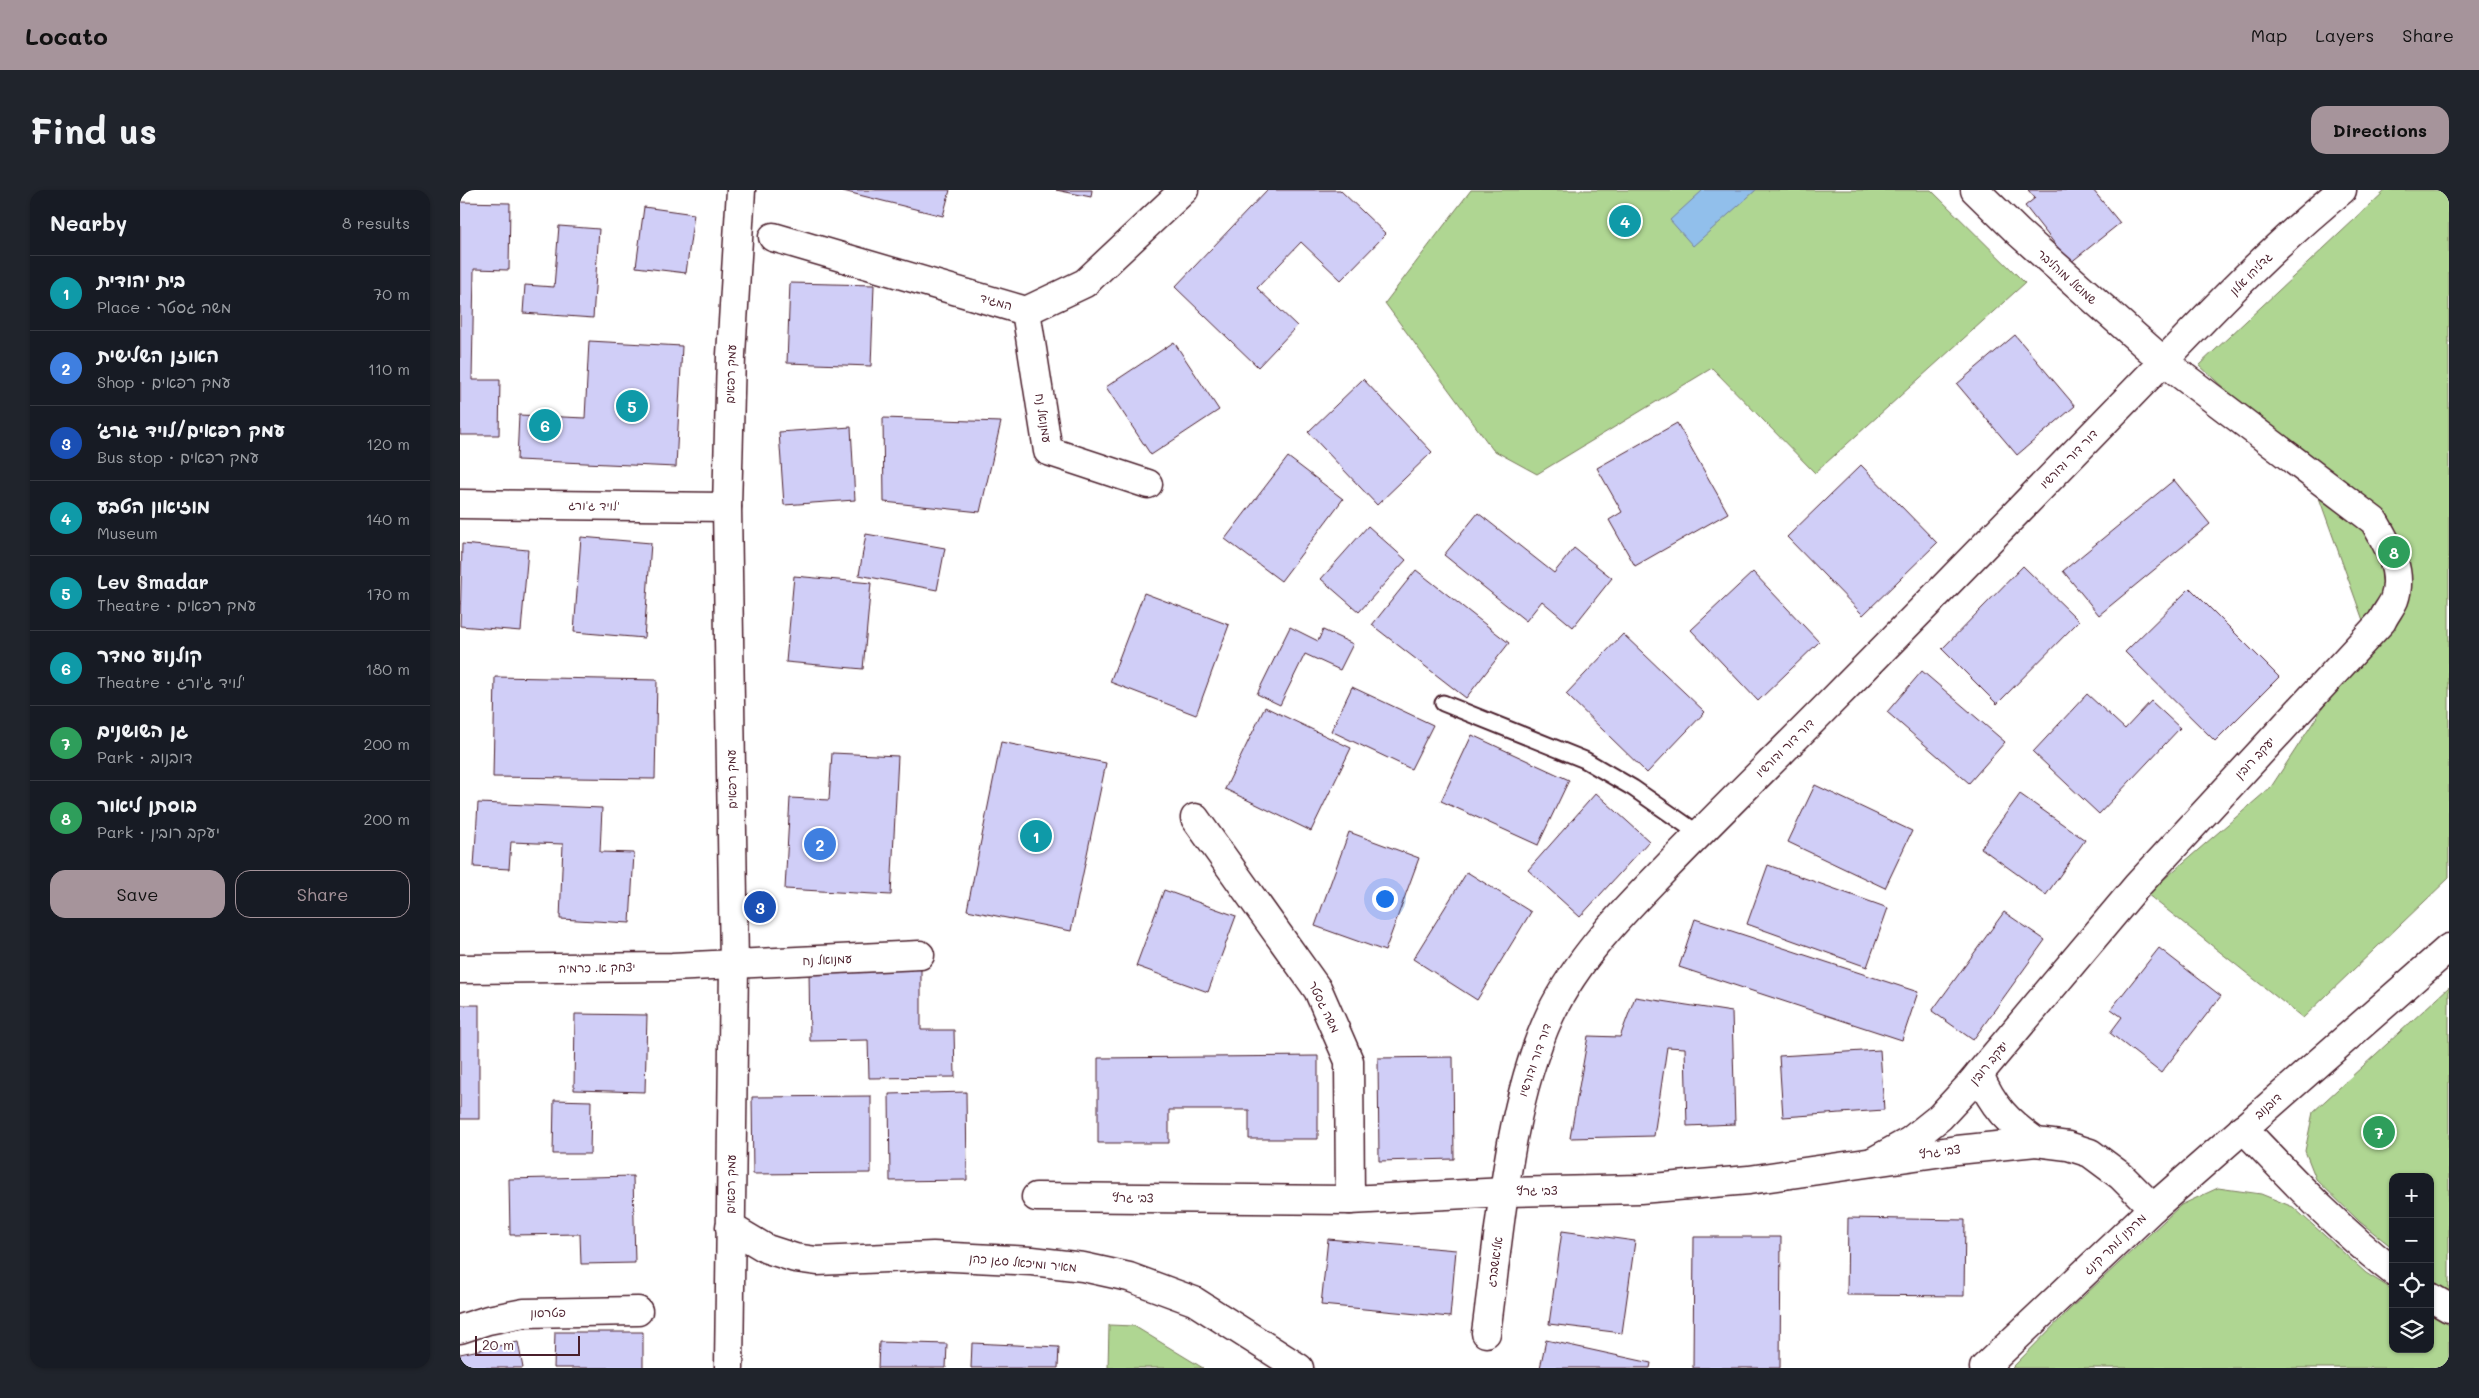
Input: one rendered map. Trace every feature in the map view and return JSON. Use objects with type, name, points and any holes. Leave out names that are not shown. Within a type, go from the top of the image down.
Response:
[{"type":"street","name":"עמק רפאים","points":[[729,1368],[734,965],[727,507],[732,355],[741,190]]},
{"type":"street","name":"המגיד","points":[[773,236],[1026,310],[1085,283],[1184,190]]},
{"type":"street","name":"שמואל מוהליבר","points":[[1975,190],[2026,240],[2163,361]]},
{"type":"street","name":"גדליהו אלון","points":[[2163,361],[2285,240],[2342,190]]},
{"type":"street","name":"עמנואל נח","points":[[1026,310],[1048,451],[1148,484]]},
{"type":"street","name":"דור דור ודורשיו","points":[[1505,1192],[1519,1108],[1533,1060],[1550,1016],[1567,984],[1587,955],[1631,904],[2163,361]]},
{"type":"street","name":"יעקב רובין","points":[[1872,1162],[1910,1141],[1940,1117],[1979,1074],[2087,944],[2382,621],[2394,600],[2397,578],[2391,550],[2374,521],[2163,361]]},
{"type":"street","name":"לויד ג'ורג'","points":[[460,504],[727,507]]},
{"type":"street","name":"משה גסטר","points":[[1195,818],[1318,990],[1349,1061],[1350,1200]]},
{"type":"street","name":"דובנוב","points":[[2389,1268],[2361,1246],[2317,1206],[2244,1128],[2449,948]]},
{"type":"street","name":"עמנואל נח","points":[[734,965],[920,955]]},
{"type":"street","name":"יצחק א. כרמיה","points":[[460,969],[734,965]]},
{"type":"street","name":"צבי גרץ","points":[[1979,1074],[1987,1094],[1999,1112],[2036,1142]]},
{"type":"street","name":"מרתין לותר קינג","points":[[1987,1366],[2153,1208],[2244,1128]]},
{"type":"street","name":"צבי גרץ","points":[[1036,1197],[1350,1200],[1505,1192],[1640,1189],[1749,1180],[1872,1162],[2036,1142],[2068,1146],[2090,1153],[2122,1176],[2153,1208]]},
{"type":"street","name":"אליאשברג","points":[[1486,1333],[1505,1192]]},
{"type":"street","name":"מאיר ומיכאל סגן כהן","points":[[730,1227],[767,1249],[794,1258],[817,1261],[933,1256],[1032,1261],[1129,1277],[1194,1301],[1299,1368]]},
{"type":"street","points":[[2434,1299],[2449,1308]]},
{"type":"street","name":"פטרסון","points":[[460,1329],[488,1320],[524,1313],[638,1311]]},
{"type":"lane","points":[[1443,703],[1584,760],[1633,788],[1699,834]]},
{"type":"green space","points":[[1471,190],[1931,190],[2025,283],[1815,473],[1712,368],[1537,474],[1493,450],[1385,303]]},
{"type":"green space","points":[[2386,190],[2449,190],[2449,878],[2303,1018],[2147,894],[2271,787],[2369,637],[2308,467],[2199,365]]},
{"type":"green space","points":[[2449,987],[2449,1292],[2434,1281],[2434,1173],[2389,1173],[2389,1245],[2360,1222],[2316,1179],[2305,1151],[2313,1112]]},
{"type":"green space","points":[[2218,1188],[2261,1194],[2293,1207],[2366,1273],[2389,1287],[2389,1353],[2434,1353],[2434,1316],[2449,1325],[2449,1368],[2012,1368],[2071,1308],[2181,1205]]},
{"type":"green space","points":[[1109,1325],[1134,1326],[1203,1368],[1108,1368]]},
{"type":"water","points":[[1703,190],[1756,190],[1693,246],[1670,220]]},
{"type":"building","points":[[839,190],[950,190],[943,216]]},
{"type":"building","points":[[1056,190],[1092,190],[1091,197]]},
{"type":"building","points":[[1267,190],[1340,190],[1386,234],[1341,280],[1301,242],[1257,288],[1297,326],[1258,367],[1175,287]]},
{"type":"building","points":[[2028,190],[2093,190],[2120,223],[2070,263],[2025,206],[2035,198]]},
{"type":"building","points":[[460,202],[510,203],[509,270],[474,269],[472,380],[500,380],[499,435],[460,435]]},
{"type":"building","points":[[644,207],[694,214],[686,273],[636,267]]},
{"type":"building","points":[[559,226],[599,229],[593,318],[523,313],[525,285],[554,287]]},
{"type":"building","points":[[790,283],[874,285],[871,366],[787,363]]},
{"type":"building","points":[[2015,335],[2075,406],[2017,455],[1957,384]]},
{"type":"building","points":[[589,341],[682,346],[676,467],[517,460],[519,415],[585,418]]},
{"type":"building","points":[[1174,342],[1219,410],[1151,455],[1106,387]]},
{"type":"building","points":[[1363,379],[1432,452],[1377,505],[1308,432]]},
{"type":"building","points":[[883,418],[1001,422],[980,512],[884,502]]},
{"type":"building","points":[[1677,423],[1728,513],[1635,566],[1609,520],[1622,512],[1597,468]]},
{"type":"building","points":[[851,427],[855,500],[784,505],[779,432]]},
{"type":"building","points":[[1288,457],[1343,499],[1281,581],[1225,539]]},
{"type":"building","points":[[1861,465],[1937,543],[1863,615],[1787,537]]},
{"type":"building","points":[[2174,480],[2210,524],[2099,615],[2063,571]]},
{"type":"building","points":[[1478,513],[1554,573],[1574,548],[1612,578],[1573,627],[1542,601],[1526,621],[1444,555]]},
{"type":"building","points":[[1368,526],[1406,560],[1359,612],[1321,579]]},
{"type":"building","points":[[866,534],[945,548],[937,590],[859,575]]},
{"type":"building","points":[[581,537],[651,543],[644,638],[574,632]]},
{"type":"building","points":[[462,544],[528,550],[521,631],[460,626]]},
{"type":"building","points":[[2023,566],[2079,621],[1997,704],[1942,649]]},
{"type":"building","points":[[1416,570],[1509,643],[1466,698],[1372,625]]},
{"type":"building","points":[[1753,572],[1819,642],[1758,701],[1691,630]]},
{"type":"building","points":[[794,576],[871,583],[863,669],[786,662]]},
{"type":"building","points":[[2190,588],[2279,677],[2215,741],[2125,652]]},
{"type":"building","points":[[1144,593],[1229,625],[1196,715],[1110,682]]},
{"type":"building","points":[[1290,627],[1318,641],[1323,630],[1353,644],[1340,670],[1305,654],[1280,705],[1257,694]]},
{"type":"building","points":[[1623,634],[1705,712],[1647,773],[1566,694]]},
{"type":"building","points":[[1922,671],[2005,742],[1969,783],[1887,712]]},
{"type":"building","points":[[495,677],[657,680],[655,779],[493,777]]},
{"type":"building","points":[[1352,687],[1433,725],[1411,769],[1331,731]]},
{"type":"building","points":[[2087,694],[2125,729],[2151,701],[2180,728],[2099,814],[2033,752]]},
{"type":"building","points":[[1265,707],[1351,748],[1311,831],[1225,789]]},
{"type":"building","points":[[1472,735],[1569,780],[1538,845],[1441,801]]},
{"type":"building","points":[[1001,742],[1106,763],[1071,931],[967,910]]},
{"type":"building","points":[[832,753],[898,756],[891,895],[785,889],[790,798],[829,800]]},
{"type":"building","points":[[1815,785],[1912,831],[1885,888],[1788,842]]},
{"type":"building","points":[[1596,793],[1649,841],[1580,917],[1528,870]]},
{"type":"building","points":[[2020,794],[2085,840],[2046,895],[1981,848]]},
{"type":"building","points":[[478,803],[602,808],[600,852],[634,853],[630,923],[560,919],[563,844],[511,842],[509,869],[474,867]]},
{"type":"building","points":[[1349,832],[1419,858],[1385,951],[1315,926]]},
{"type":"building","points":[[1768,865],[1888,908],[1867,967],[1747,924]]},
{"type":"building","points":[[1467,872],[1531,912],[1477,1000],[1413,959]]},
{"type":"building","points":[[1164,890],[1236,916],[1208,992],[1136,966]]},
{"type":"building","points":[[2004,912],[2045,940],[1973,1040],[1932,1011]]},
{"type":"building","points":[[1695,919],[1918,992],[1902,1040],[1679,967]]},
{"type":"building","points":[[2159,948],[2221,996],[2161,1073],[2110,1033],[2122,1017],[2111,1009]]},
{"type":"building","points":[[921,968],[921,1030],[954,1030],[955,1077],[869,1078],[868,1040],[810,1041],[809,969]]},
{"type":"building","points":[[1635,997],[1732,1012],[1735,1124],[1687,1126],[1685,1048],[1667,1047],[1654,1136],[1570,1138],[1588,1036],[1620,1037]]},
{"type":"building","points":[[460,1005],[479,1005],[479,1119],[460,1119]]},
{"type":"building","points":[[575,1014],[647,1015],[645,1092],[574,1090]]},
{"type":"building","points":[[1880,1050],[1884,1110],[1783,1117],[1779,1056]]},
{"type":"building","points":[[1318,1056],[1318,1139],[1249,1139],[1249,1110],[1169,1110],[1169,1143],[1098,1143],[1098,1058]]},
{"type":"building","points":[[1453,1057],[1454,1159],[1379,1161],[1378,1058]]},
{"type":"building","points":[[966,1092],[967,1180],[890,1181],[889,1094]]},
{"type":"building","points":[[871,1096],[871,1173],[753,1174],[752,1097]]},
{"type":"building","points":[[554,1100],[591,1101],[590,1154],[553,1154]]},
{"type":"building","points":[[633,1176],[635,1263],[581,1264],[580,1234],[510,1235],[509,1179]]},
{"type":"building","points":[[1848,1218],[1965,1220],[1964,1296],[1847,1295]]},
{"type":"building","points":[[1562,1231],[1635,1241],[1622,1333],[1549,1324]]},
{"type":"building","points":[[1694,1237],[1781,1237],[1780,1368],[1693,1368]]},
{"type":"building","points":[[1328,1239],[1456,1250],[1450,1317],[1321,1305]]},
{"type":"building","points":[[555,1332],[643,1332],[643,1368],[554,1368]]},
{"type":"building","points":[[1546,1340],[1651,1363],[1650,1368],[1540,1368]]},
{"type":"building","points":[[518,1342],[523,1368],[460,1368],[460,1354]]},
{"type":"building","points":[[879,1342],[947,1344],[946,1368],[878,1368]]},
{"type":"building","points":[[972,1343],[1059,1347],[1058,1368],[971,1368]]},
{"type":"place","name":"מוזיאון הטבע","points":[[1625,221]]},
{"type":"place","name":"Lev Smadar","points":[[632,406]]},
{"type":"place","name":"קולנוע סמדר","points":[[545,425]]},
{"type":"place","name":"בוסתן ליאור","points":[[2394,552]]},
{"type":"place","name":"בית יהודית","points":[[1036,836]]},
{"type":"place","name":"האוזן השלישית","points":[[820,844]]},
{"type":"place","name":"עמק רפאים/לויד גורג׳","points":[[760,907]]},
{"type":"place","name":"גן השושנים","points":[[2379,1132]]}]
